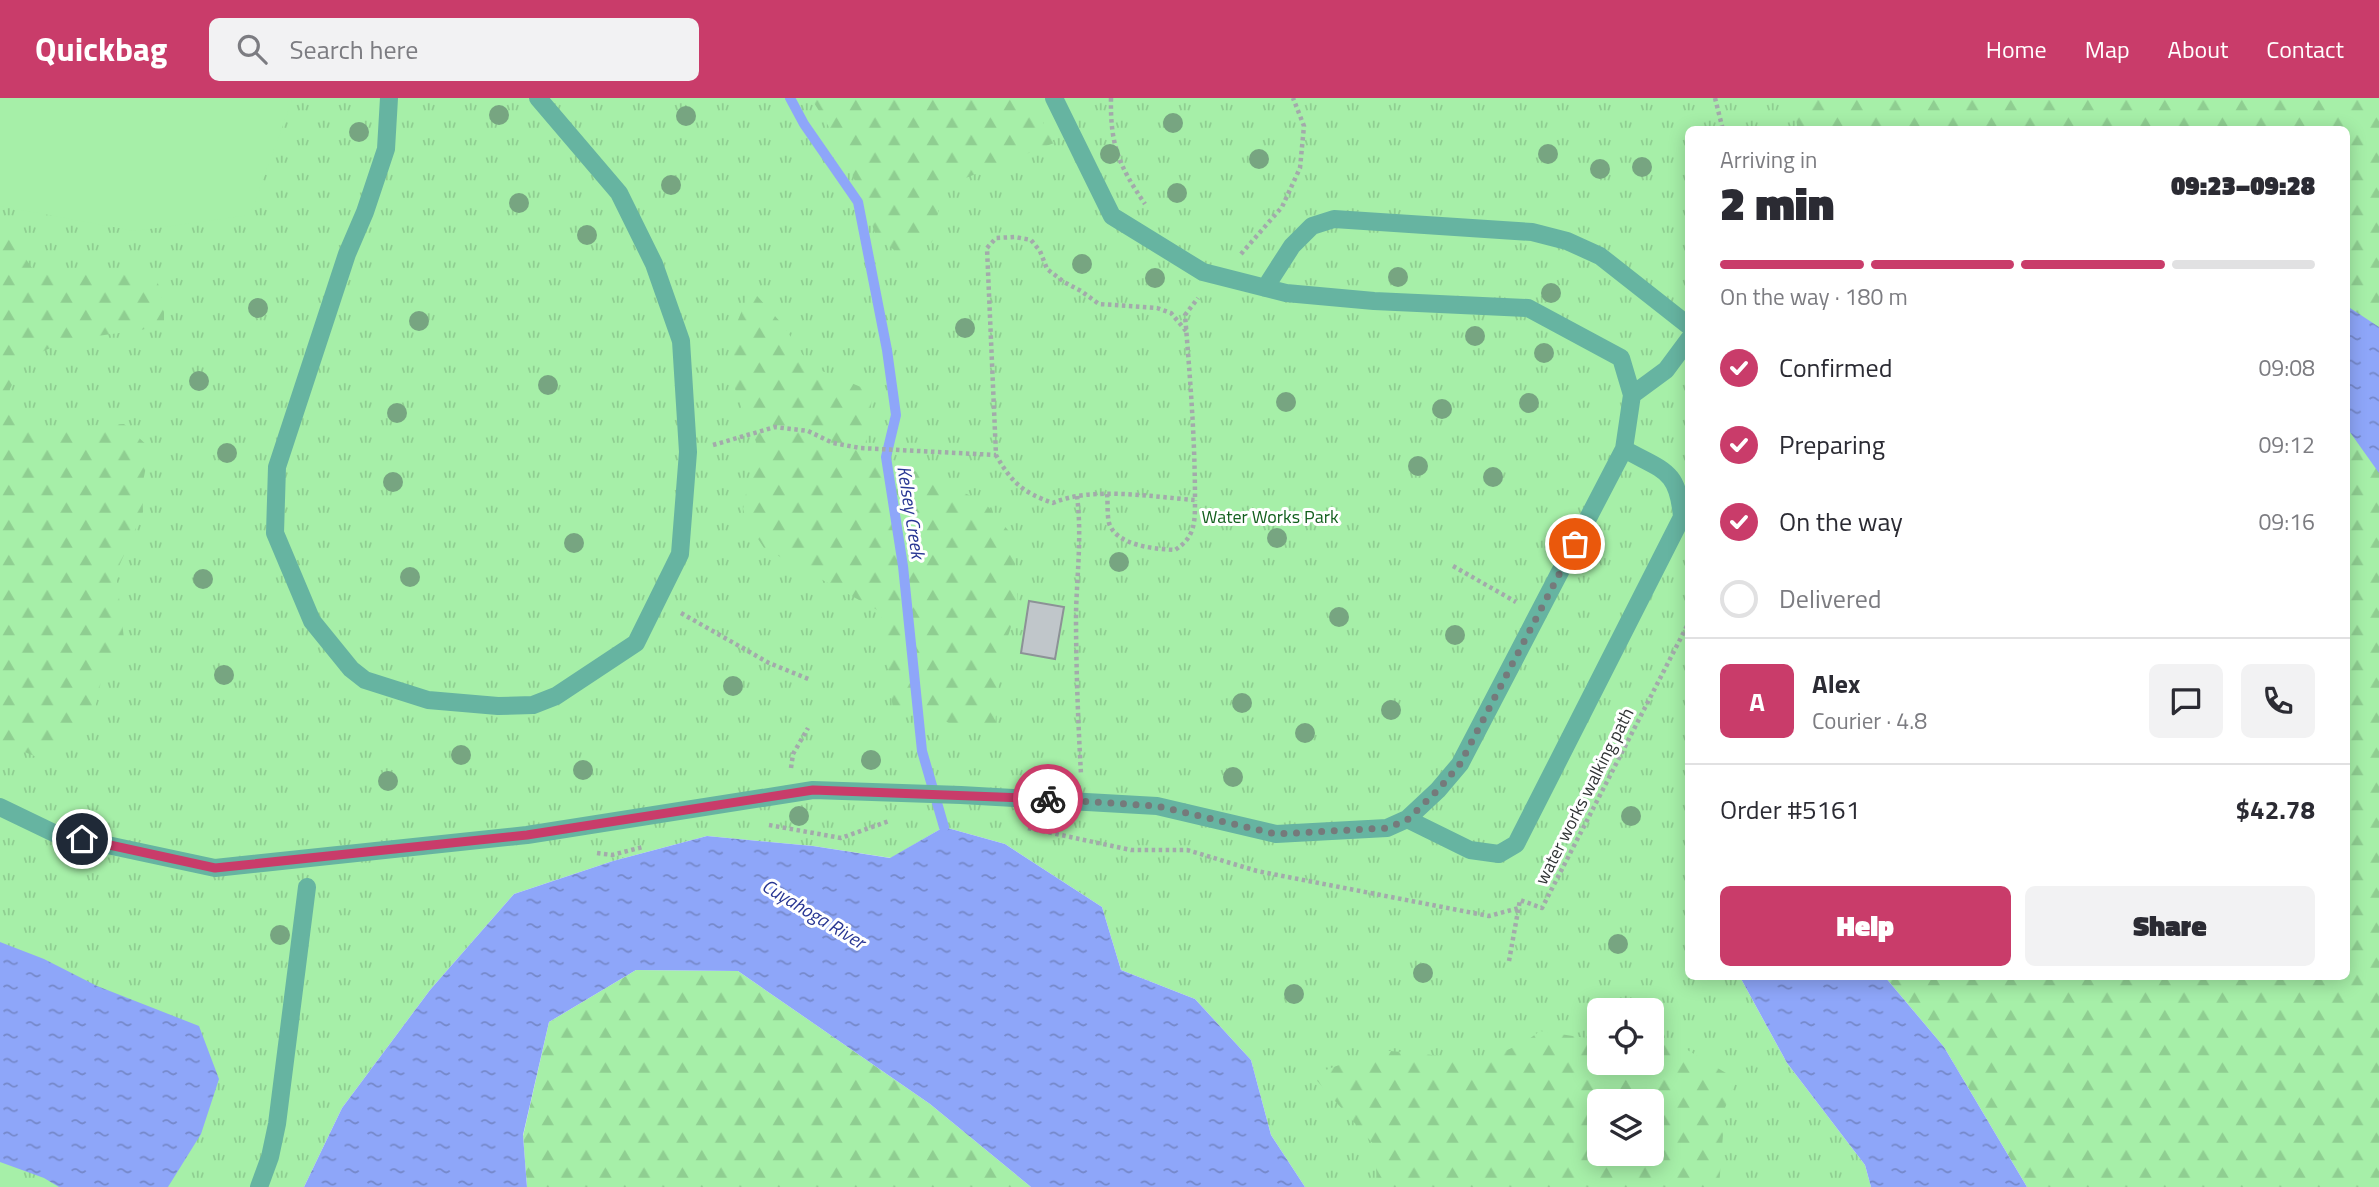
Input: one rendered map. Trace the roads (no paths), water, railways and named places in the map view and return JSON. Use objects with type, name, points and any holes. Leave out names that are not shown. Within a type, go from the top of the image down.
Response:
[{"type":"lane","points":[[389,98],[386,149],[365,212],[347,254],[277,467],[275,533],[312,621],[351,669],[365,680],[428,700],[498,706],[533,705],[556,695],[636,643],[680,554],[688,452],[681,341],[654,264],[619,193],[538,98]]},
{"type":"lane","points":[[0,807],[56,834],[215,868],[527,835],[813,790],[961,794],[1157,806],[1276,834],[1387,828],[1407,820],[1460,764],[1624,449],[1632,395],[1621,358],[1528,308],[1374,301],[1286,293],[1203,272],[1112,216],[1054,98]]},
{"type":"lane","points":[[1265,288],[1292,246],[1312,226],[1334,219],[1532,232],[1566,241],[1600,256],[1685,323]]},
{"type":"lane","points":[[1632,395],[1666,370],[1685,349]]},
{"type":"lane","points":[[1407,820],[1470,850],[1499,855],[1516,844],[1682,517],[1680,491],[1668,473],[1624,449]]},
{"type":"lane","points":[[259,1187],[270,1157],[277,1124],[307,887]]},
{"type":"water","points":[[2350,308],[2379,327],[2379,473],[2350,432]]},
{"type":"water","name":"Cuyahoga River","points":[[944,827],[1005,844],[1102,907],[1121,970],[1195,999],[1251,1060],[1271,1135],[1305,1187],[1031,1187],[930,1104],[738,971],[636,970],[549,1022],[523,1135],[527,1187],[304,1187],[342,1108],[430,990],[514,894],[613,861],[707,836],[813,846],[890,858]]},
{"type":"water","points":[[0,942],[44,959],[97,986],[199,1026],[219,1079],[201,1134],[168,1187],[59,1187],[44,1178],[0,1162]]},
{"type":"water","points":[[1742,980],[1888,980],[1944,1047],[2027,1187],[1871,1187],[1865,1165],[1787,1063]]},
{"type":"waterway","name":"Kelsey Creek","points":[[790,98],[804,124],[858,202],[887,350],[896,415],[886,457],[903,566],[922,751],[944,827]]},
{"type":"park label","name":"Water Works Park","points":[[1270,516]]}]
